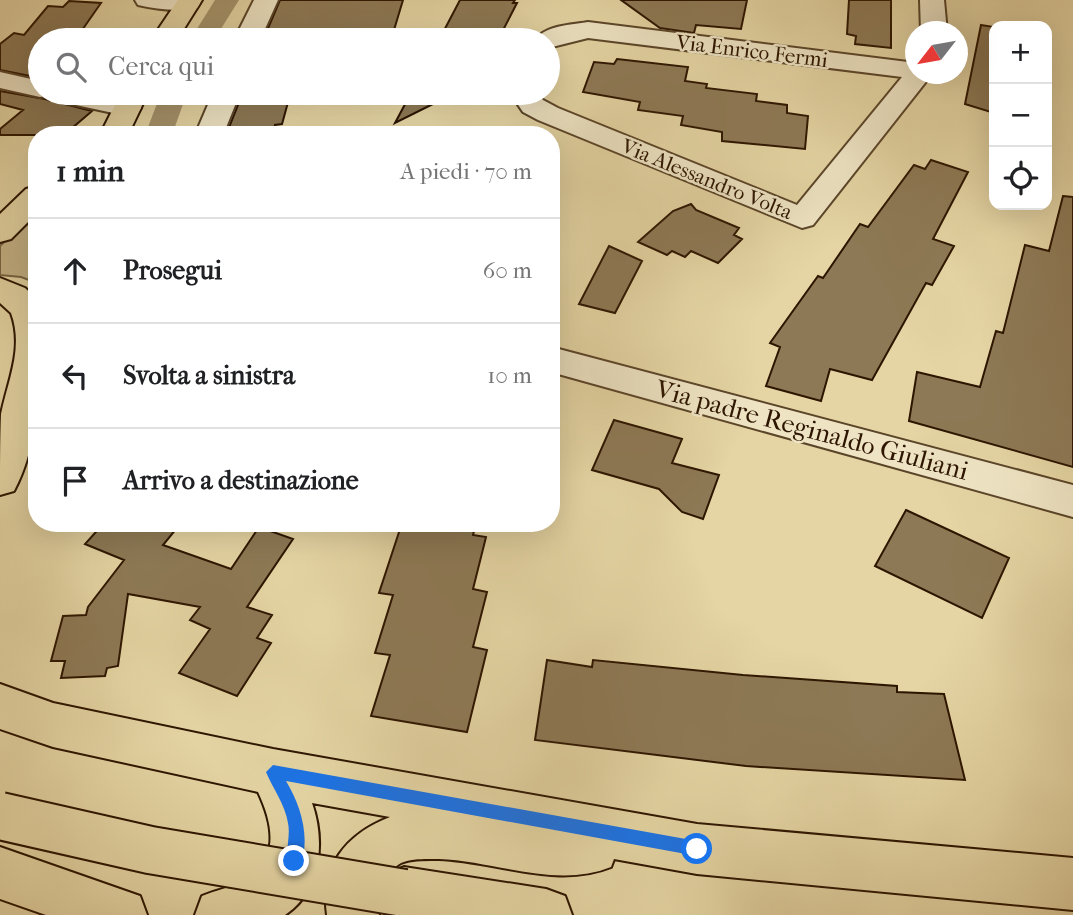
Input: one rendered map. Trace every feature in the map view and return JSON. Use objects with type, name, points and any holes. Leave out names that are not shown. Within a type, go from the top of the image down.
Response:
[{"type":"main road","points":[[172,28],[189,2]]},
{"type":"main road","points":[[0,232],[28,204]]},
{"type":"main road","points":[[0,289],[16,296],[25,304],[28,312]]},
{"type":"main road","points":[[0,481],[28,381]]},
{"type":"main road","points":[[0,705],[15,713],[53,725],[273,772],[697,849],[1073,884]]},
{"type":"main road","points":[[221,915],[263,900],[284,879],[294,861],[298,842],[296,822],[286,794],[273,772]]},
{"type":"main road","points":[[0,816],[150,850],[546,915]]},
{"type":"main road","points":[[353,915],[349,897],[353,875],[384,843],[413,834],[448,834],[550,849],[697,849]]},
{"type":"main road","points":[[0,873],[121,915]]},
{"type":"street","points":[[146,0],[189,2]]},
{"type":"street","points":[[253,28],[266,0]]},
{"type":"street","points":[[932,0],[933,21]]},
{"type":"street","name":"Via Enrico Fermi","points":[[560,35],[592,20],[905,70]]},
{"type":"street","points":[[0,80],[28,86]]},
{"type":"street","name":"Via Alessandro Volta","points":[[532,105],[548,114],[802,218],[908,84]]},
{"type":"street","points":[[87,105],[120,119]]},
{"type":"street","points":[[213,126],[221,105]]},
{"type":"street","name":"Via padre Reginaldo Giuliani","points":[[560,361],[1073,501]]},
{"type":"shaded area","points":[[28,218],[28,280],[0,275],[0,246]]},
{"type":"building","points":[[280,0],[403,0],[395,28],[268,28]]},
{"type":"building","points":[[460,0],[515,0],[513,3],[517,3],[504,28],[445,28]]},
{"type":"building","points":[[621,0],[747,0],[741,29],[696,25],[694,33],[660,28]]},
{"type":"building","points":[[849,0],[891,0],[891,48],[855,44],[856,36],[847,34]]},
{"type":"building","points":[[69,1],[101,3],[84,28],[30,28],[48,6],[63,7]]},
{"type":"building","points":[[981,25],[989,26],[989,111],[965,104]]},
{"type":"building","points":[[28,30],[28,76],[0,70],[0,44],[14,33],[24,35]]},
{"type":"building","points":[[617,59],[688,67],[685,81],[707,84],[706,88],[757,94],[756,101],[787,105],[787,113],[808,116],[805,149],[722,141],[722,132],[681,125],[683,116],[638,110],[640,102],[583,92],[594,62],[614,64]]},
{"type":"building","points":[[0,91],[28,96],[28,105],[68,105],[92,111],[74,126],[28,126],[28,135],[0,135],[0,129],[23,110],[0,104]]},
{"type":"building","points":[[238,105],[287,105],[282,124],[230,126]]},
{"type":"building","points":[[405,105],[431,105],[395,123]]},
{"type":"building","points":[[931,160],[968,172],[933,239],[954,246],[932,285],[926,283],[872,380],[830,369],[821,401],[766,386],[780,347],[770,343],[818,276],[823,278],[860,224],[868,227],[914,165],[925,169]]},
{"type":"building","points":[[1063,196],[1073,197],[1073,467],[909,421],[917,372],[980,387],[996,331],[1003,333],[1025,245],[1049,251]]},
{"type":"building","points":[[691,204],[696,210],[739,228],[734,235],[742,239],[718,263],[691,251],[685,257],[672,251],[667,255],[638,242],[673,211]]},
{"type":"building","points":[[609,246],[642,261],[615,313],[579,304]]},
{"type":"building","points":[[614,420],[682,439],[672,463],[719,475],[703,519],[682,512],[659,489],[592,470]]},
{"type":"building","points":[[906,510],[1009,558],[982,618],[875,566]]},
{"type":"building","points":[[96,532],[174,532],[163,545],[231,569],[256,532],[273,532],[293,539],[247,607],[272,615],[257,638],[271,643],[237,696],[179,673],[210,629],[190,620],[200,607],[128,594],[118,666],[107,668],[105,676],[61,678],[65,661],[51,661],[63,616],[86,615],[88,607],[124,560],[85,544]]},
{"type":"building","points":[[399,532],[474,532],[473,535],[486,537],[473,589],[487,592],[473,647],[487,650],[467,732],[371,716],[390,655],[375,653],[393,595],[379,593]]},
{"type":"building","points":[[547,660],[592,667],[593,660],[743,675],[897,686],[897,692],[944,694],[965,780],[746,766],[535,740]]},
{"type":"waterway","points":[[210,28],[227,0]]},
{"type":"waterway","points":[[161,126],[169,105]]},
{"type":"route","points":[[294,861],[298,842],[296,822],[286,794],[273,772],[697,849]]}]
